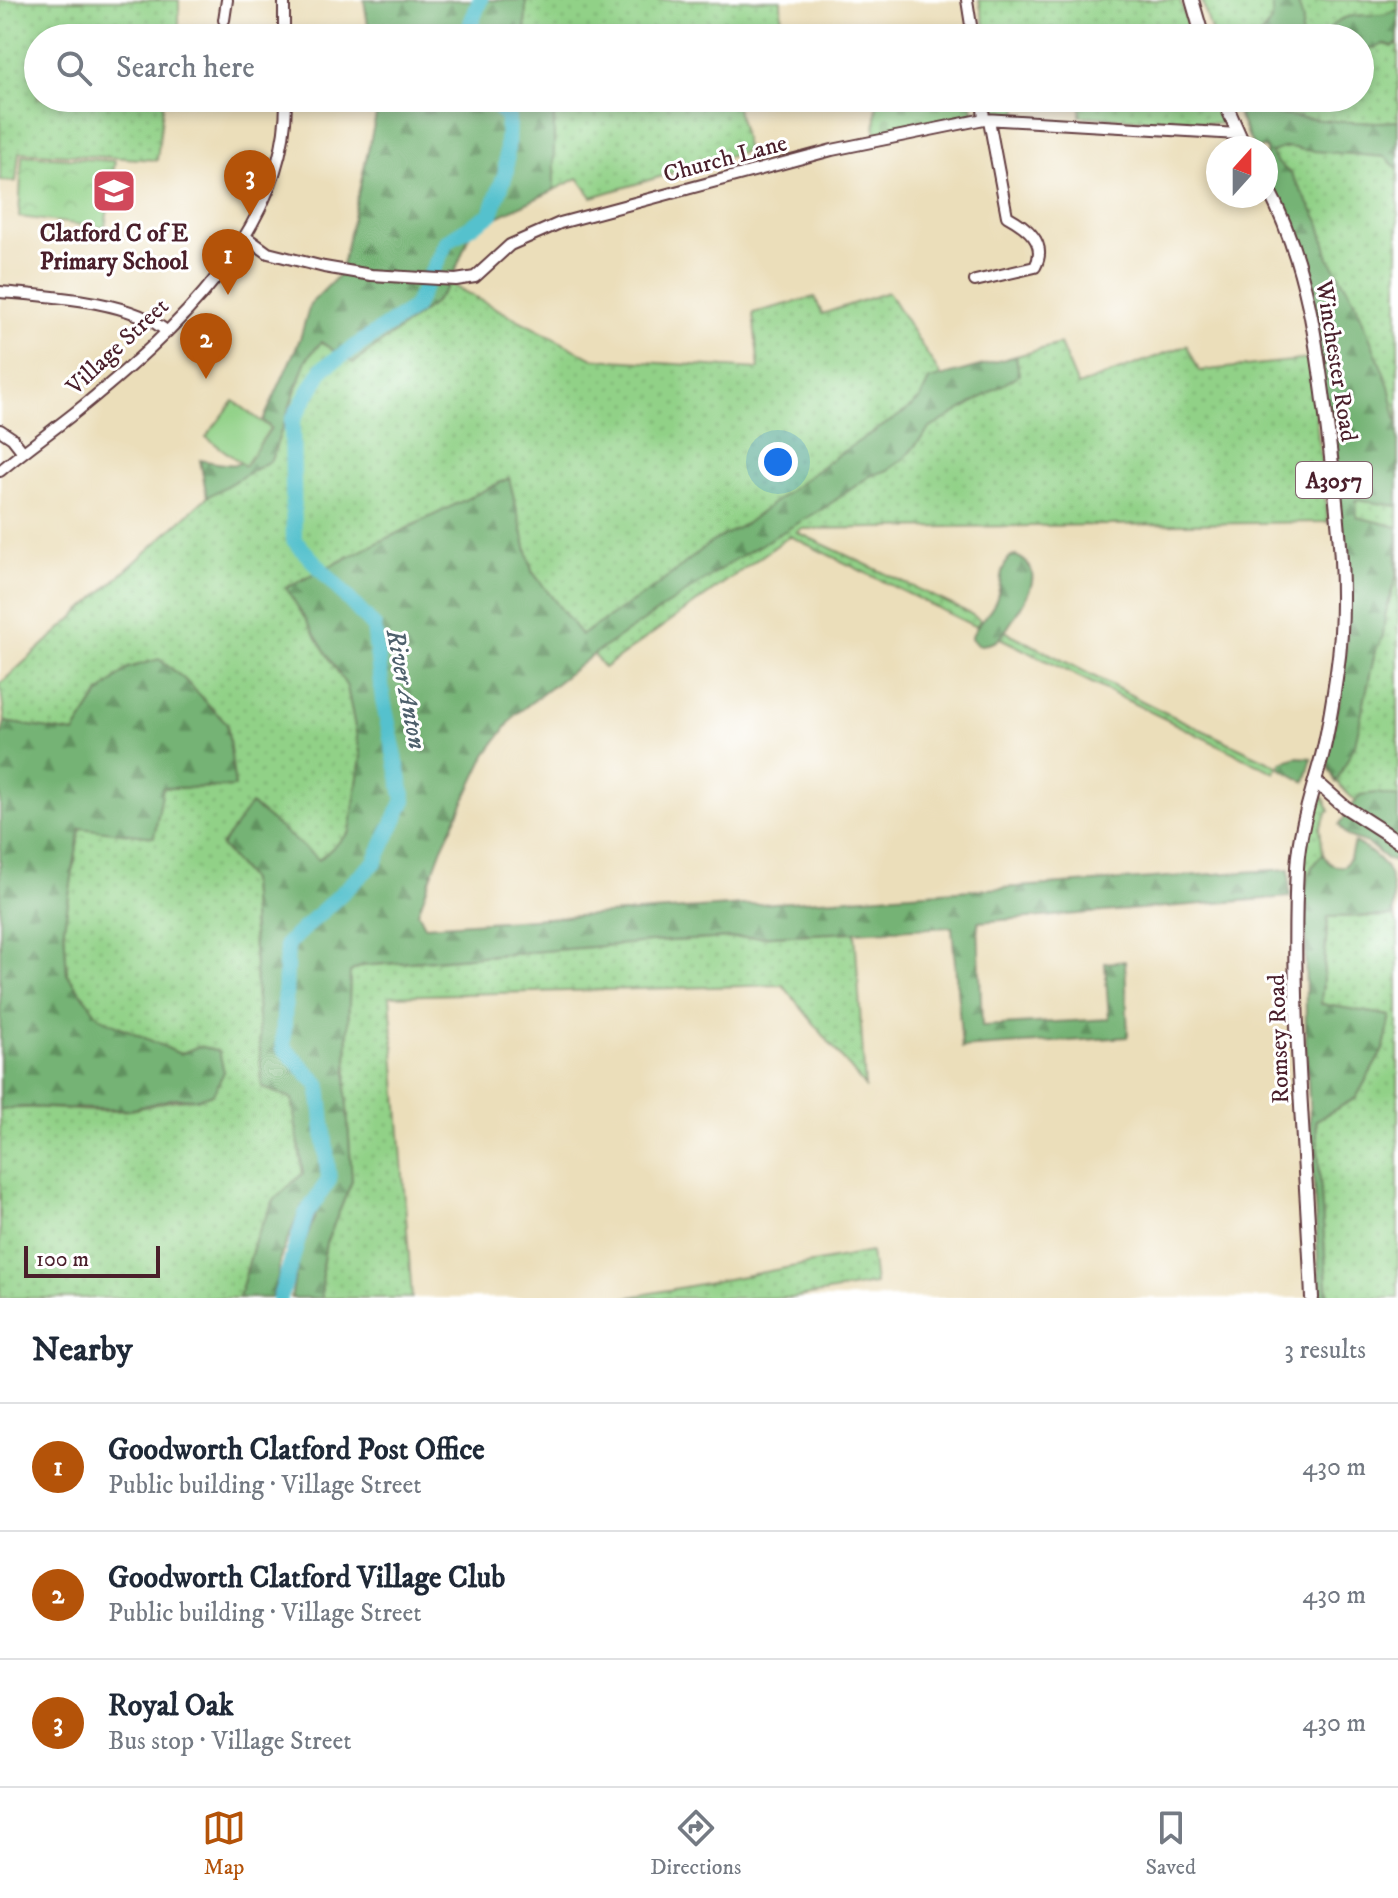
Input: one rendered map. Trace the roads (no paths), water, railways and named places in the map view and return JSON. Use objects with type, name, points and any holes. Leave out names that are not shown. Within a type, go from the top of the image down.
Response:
[{"type":"main road","points":[[1192,0],[1199,24]]},
{"type":"main road","points":[[1229,112],[1238,134]]},
{"type":"main road","name":"Winchester Road","points":[[1276,208],[1290,239],[1312,321],[1340,536],[1343,594],[1341,646],[1328,727],[1315,781]]},
{"type":"main road","points":[[1315,781],[1345,807],[1398,841]]},
{"type":"main road","name":"Romsey Road","points":[[1312,1298],[1298,1043],[1297,865],[1305,815],[1315,781]]},
{"type":"street","points":[[224,20],[227,0]]},
{"type":"street","points":[[284,0],[284,24]]},
{"type":"street","points":[[967,0],[971,24]]},
{"type":"street","name":"Village Street","points":[[0,471],[74,413],[167,332],[234,254],[246,237],[275,173],[283,145],[285,112]]},
{"type":"street","points":[[975,281],[1035,267],[1040,257],[1037,239],[1023,225],[1007,216],[985,112]]},
{"type":"street","name":"Church Lane","points":[[246,237],[268,253],[295,260],[371,275],[456,280],[475,277],[510,245],[560,223],[832,150],[986,119],[1238,134]]},
{"type":"street","points":[[0,292],[95,303],[150,319],[167,332]]},
{"type":"street","points":[[0,430],[12,438],[23,452]]},
{"type":"waterway","name":"River Anton","points":[[471,24],[480,0]]},
{"type":"waterway","name":"River Anton","points":[[280,1298],[306,1214],[329,1180],[319,1085],[283,1047],[287,944],[375,862],[404,800],[383,700],[374,627],[294,540],[292,421],[323,368],[414,308],[447,241],[491,214],[506,172],[508,118],[503,112]]},
{"type":"place","name":"Clatford C of E Primary School","points":[[114,191]]},
{"type":"place","name":"Royal Oak","points":[[250,216]]},
{"type":"place","name":"Goodworth Clatford Post Office","points":[[228,295]]},
{"type":"place","name":"Goodworth Clatford Village Club","points":[[206,379]]}]
